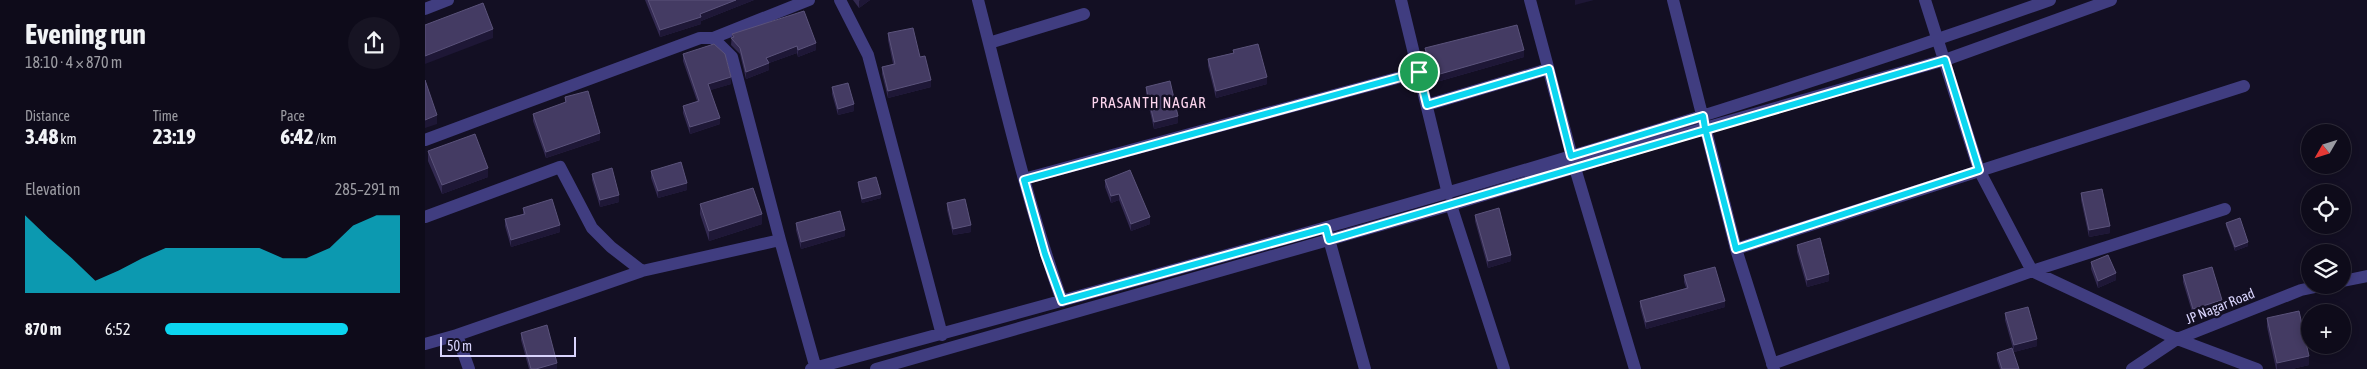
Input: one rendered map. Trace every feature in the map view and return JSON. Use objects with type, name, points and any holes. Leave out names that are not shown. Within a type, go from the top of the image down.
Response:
[{"type":"street","points":[[425,9],[448,0]]},
{"type":"street","points":[[425,140],[700,38],[713,38],[809,0]]},
{"type":"street","points":[[840,0],[868,55],[942,335]]},
{"type":"street","points":[[977,0],[1024,180],[1045,254],[1062,301]]},
{"type":"street","points":[[1401,0],[1450,200],[1504,369]]},
{"type":"street","points":[[1530,0],[1573,162],[1635,369]]},
{"type":"street","points":[[1673,0],[1736,249],[1773,367],[2032,271],[2225,209]]},
{"type":"street","points":[[1925,0],[1979,170],[2032,271],[2177,340],[2251,368]]},
{"type":"street","points":[[876,369],[1328,234],[1450,200],[1704,122],[2051,0]]},
{"type":"street","points":[[1704,122],[1945,60],[2111,0]]},
{"type":"street","points":[[989,43],[1084,14]]},
{"type":"street","points":[[713,38],[732,57],[814,368],[942,335],[1062,301],[1328,234]]},
{"type":"street","points":[[1427,105],[1549,69]]},
{"type":"street","points":[[1024,180],[1419,72]]},
{"type":"street","points":[[1736,249],[2244,86]]},
{"type":"street","points":[[426,215],[560,167],[592,228],[611,247],[642,271]]},
{"type":"street","points":[[1328,234],[1365,369]]},
{"type":"street","points":[[425,344],[457,335],[642,271],[780,240]]},
{"type":"street","points":[[2351,279],[2367,276]]},
{"type":"street","name":"JP Nagar Road","points":[[2132,369],[2177,340],[2301,290]]},
{"type":"street","points":[[457,335],[469,369]]},
{"type":"building","points":[[648,0],[736,0],[700,14],[701,17],[660,30]]},
{"type":"building","points":[[483,3],[493,29],[425,56],[425,25]]},
{"type":"building","points":[[804,11],[816,43],[798,50],[797,46],[766,58],[769,63],[746,72],[740,48],[731,38],[734,37],[732,34]]},
{"type":"building","points":[[1517,25],[1524,50],[1433,76],[1425,48]]},
{"type":"building","points":[[913,28],[920,57],[925,56],[931,80],[888,91],[882,67],[895,64],[888,33]]},
{"type":"building","points":[[714,44],[725,54],[731,77],[708,84],[720,118],[690,127],[683,106],[699,101],[683,54]]},
{"type":"building","points":[[1258,44],[1267,77],[1216,91],[1208,59],[1234,53],[1233,50]]},
{"type":"building","points":[[425,80],[437,115],[425,120]]},
{"type":"building","points":[[1170,81],[1178,116],[1154,122],[1146,87]]},
{"type":"building","points":[[848,83],[854,104],[838,109],[832,87]]},
{"type":"building","points":[[588,91],[600,133],[546,152],[533,114],[566,102],[565,97]]},
{"type":"building","points":[[475,134],[488,168],[442,185],[428,151]]},
{"type":"building","points":[[681,162],[687,183],[658,191],[651,171]]},
{"type":"building","points":[[612,168],[619,195],[600,200],[592,174]]},
{"type":"building","points":[[1130,170],[1150,217],[1131,224],[1119,194],[1111,196],[1105,180]]},
{"type":"building","points":[[876,177],[881,194],[862,199],[858,182]]},
{"type":"building","points":[[753,188],[762,214],[709,231],[700,204]]},
{"type":"building","points":[[2102,189],[2110,226],[2089,230],[2081,193]]},
{"type":"building","points":[[552,199],[560,225],[511,240],[505,219],[525,214],[523,208]]},
{"type":"building","points":[[965,199],[971,225],[953,229],[947,203]]},
{"type":"building","points":[[1499,208],[1511,255],[1488,261],[1475,215]]},
{"type":"building","points":[[840,211],[845,230],[801,242],[796,223]]},
{"type":"building","points":[[2240,218],[2248,242],[2235,247],[2226,223]]},
{"type":"building","points":[[1820,238],[1829,274],[1807,280],[1797,245]]},
{"type":"building","points":[[2108,255],[2116,273],[2098,281],[2091,262]]},
{"type":"building","points":[[1715,267],[1725,301],[1646,322],[1640,301],[1688,288],[1684,275]]},
{"type":"building","points":[[2212,267],[2222,300],[2193,309],[2183,275]]},
{"type":"building","points":[[2028,307],[2037,339],[2014,345],[2005,313]]},
{"type":"building","points":[[2299,311],[2301,320],[2301,354],[2309,354],[2309,356],[2277,363],[2267,318]]},
{"type":"building","points":[[547,325],[557,363],[531,369],[521,333]]},
{"type":"building","points":[[2012,348],[2019,369],[2002,369],[1997,353]]},
{"type":"district","name":"PRASANTH NAGAR","points":[[1149,102]]},
{"type":"route","points":[[1419,72],[1024,180],[1045,254],[1062,301],[1326,228],[1329,240],[1451,206],[1705,128],[1945,60],[1979,170],[1736,249],[1705,128],[1703,116],[1571,156],[1549,69],[1427,105],[1419,72]]}]
